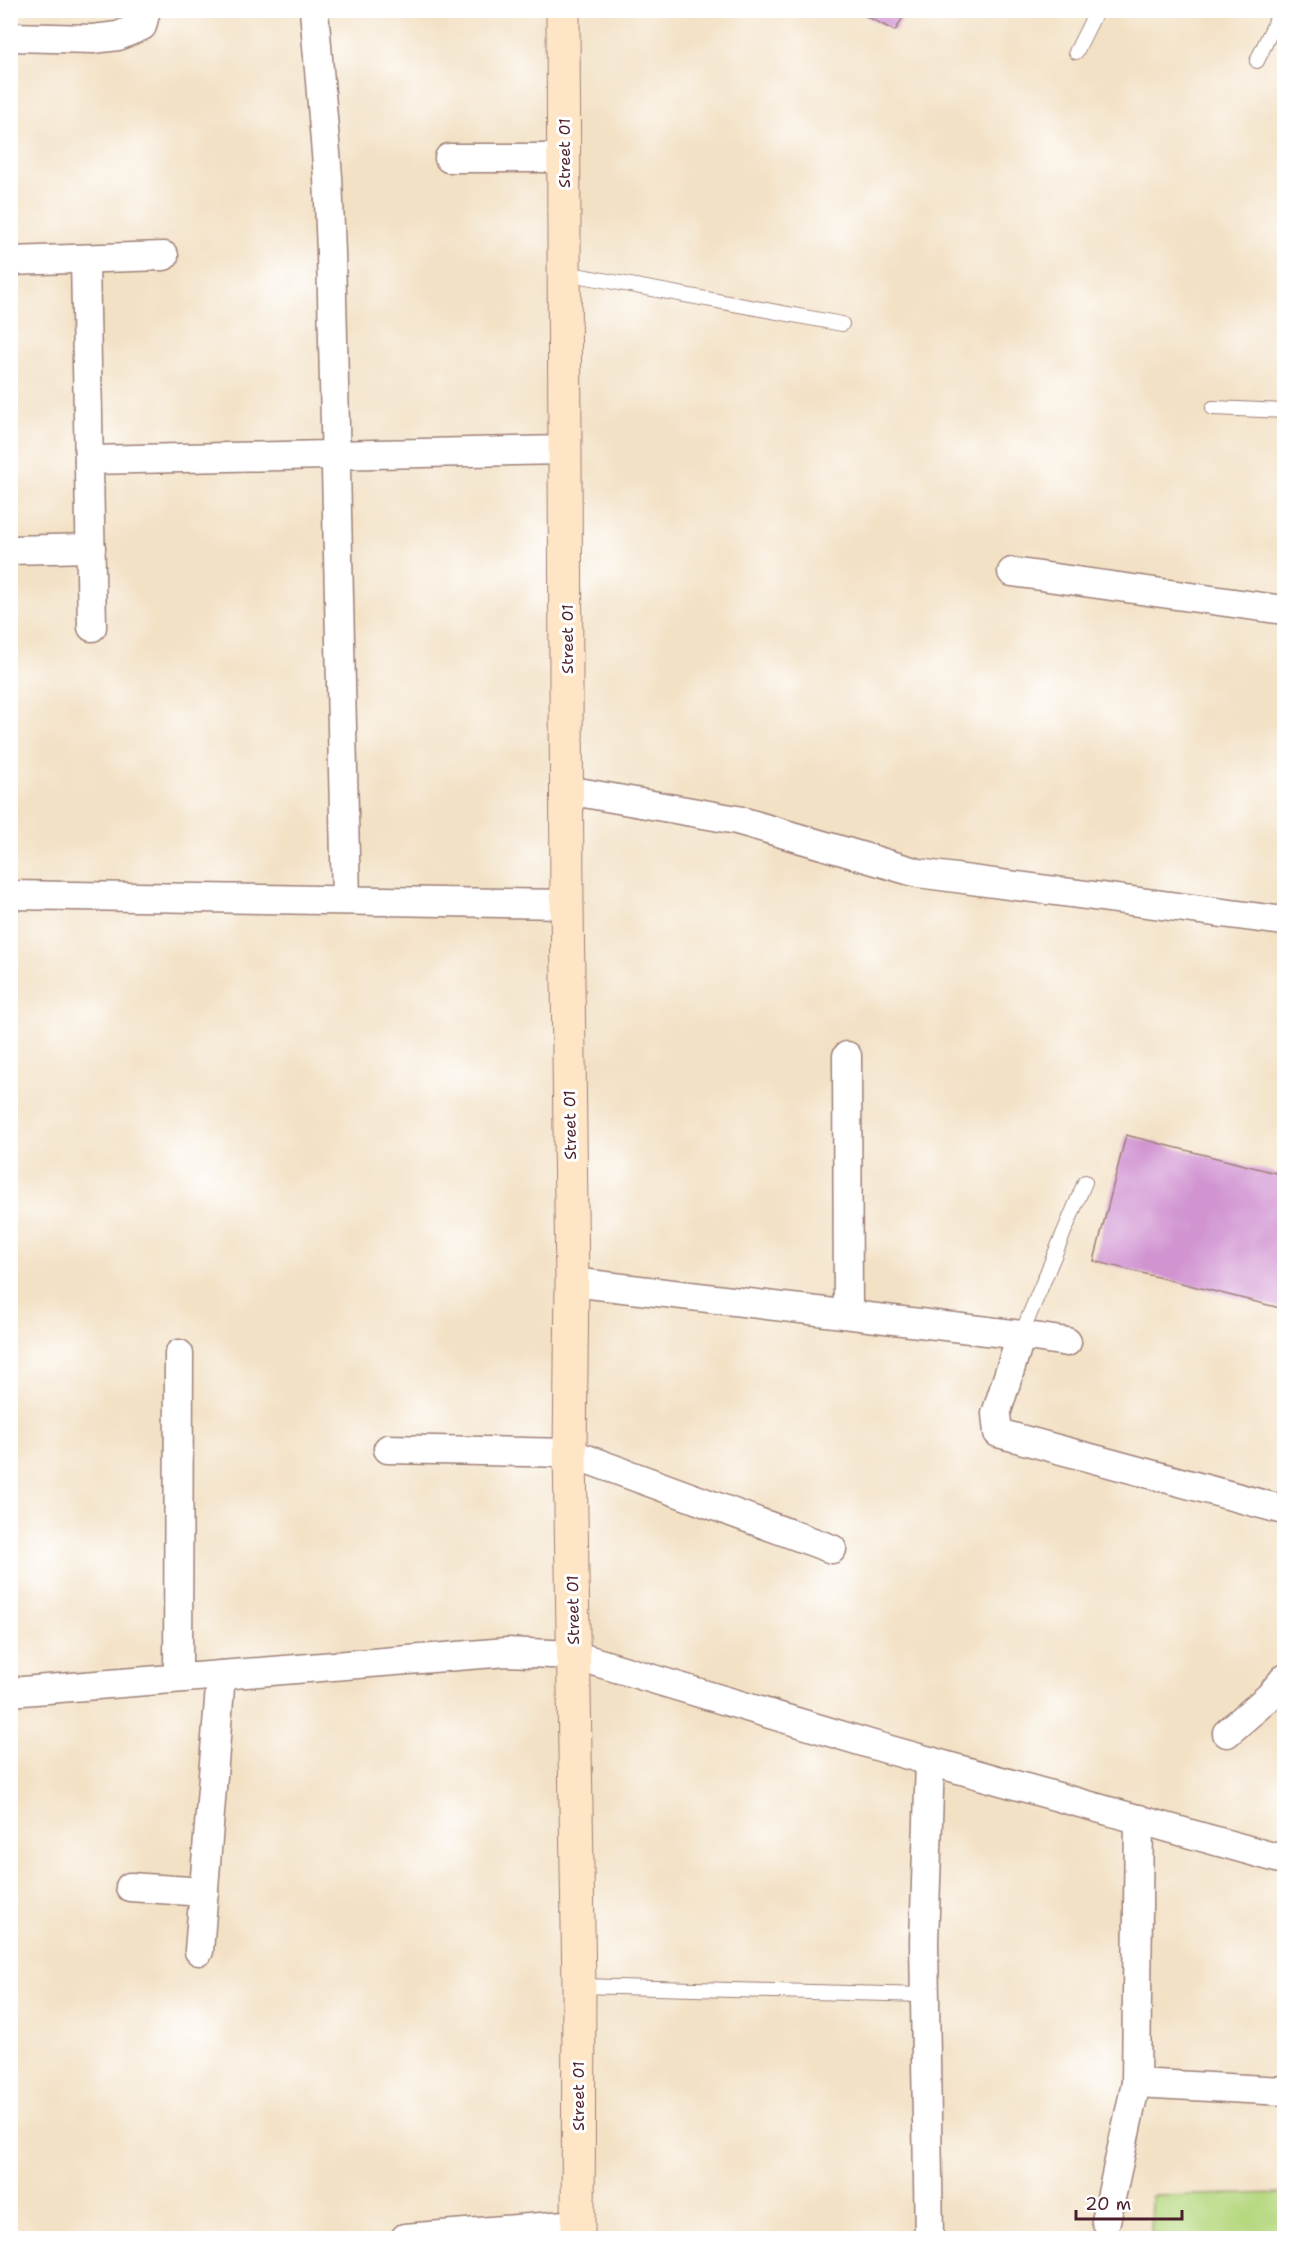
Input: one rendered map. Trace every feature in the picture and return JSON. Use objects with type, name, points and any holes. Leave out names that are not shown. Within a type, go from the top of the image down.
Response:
[{"type":"street","points":[[10,37],[93,39],[118,36],[142,26],[146,10]]},
{"type":"street","points":[[314,10],[331,253],[346,900]]},
{"type":"street","name":"Street 01","points":[[563,10],[567,904],[573,1282],[570,1453],[579,1986],[577,2231]]},
{"type":"street","points":[[448,158],[564,159]]},
{"type":"street","points":[[10,261],[164,256]]},
{"type":"street","points":[[84,259],[92,627]]},
{"type":"street","points":[[89,460],[566,450]]},
{"type":"street","points":[[10,550],[91,549]]},
{"type":"street","points":[[1012,572],[1284,610]]},
{"type":"street","points":[[567,790],[736,820],[918,873],[1284,921]]},
{"type":"street","points":[[10,895],[567,904]]},
{"type":"street","points":[[847,1056],[848,1314]]},
{"type":"street","points":[[573,1282],[1068,1342]]},
{"type":"street","points":[[1021,1335],[996,1414],[998,1433],[1284,1510]]},
{"type":"street","points":[[178,1678],[179,1354]]},
{"type":"street","points":[[388,1449],[570,1453],[832,1549]]},
{"type":"street","points":[[10,1692],[507,1652],[573,1655],[930,1761],[1284,1860]]},
{"type":"street","points":[[199,1951],[221,1675]]},
{"type":"street","points":[[1227,1733],[1269,1696],[1284,1678]]},
{"type":"street","points":[[929,2238],[924,1942],[930,1761]]},
{"type":"street","points":[[1106,2221],[1136,2083],[1139,1819]]},
{"type":"street","points":[[130,1887],[204,1892]]},
{"type":"street","points":[[1136,2083],[1284,2091]]},
{"type":"street","points":[[405,2238],[577,2231]]},
{"type":"lane","points":[[1076,52],[1096,10]]},
{"type":"lane","points":[[1257,61],[1281,10]]},
{"type":"lane","points":[[565,273],[842,324]]},
{"type":"lane","points":[[1213,408],[1284,411]]},
{"type":"lane","points":[[1021,1335],[1085,1182]]},
{"type":"lane","points":[[579,1986],[925,1995]]},
{"type":"green space","points":[[1284,2193],[1284,2238],[1151,2238],[1152,2196]]},
{"type":"building","points":[[854,10],[907,10],[895,31]]},
{"type":"building","points":[[1126,1135],[1284,1175],[1284,1309],[1094,1261]]}]
